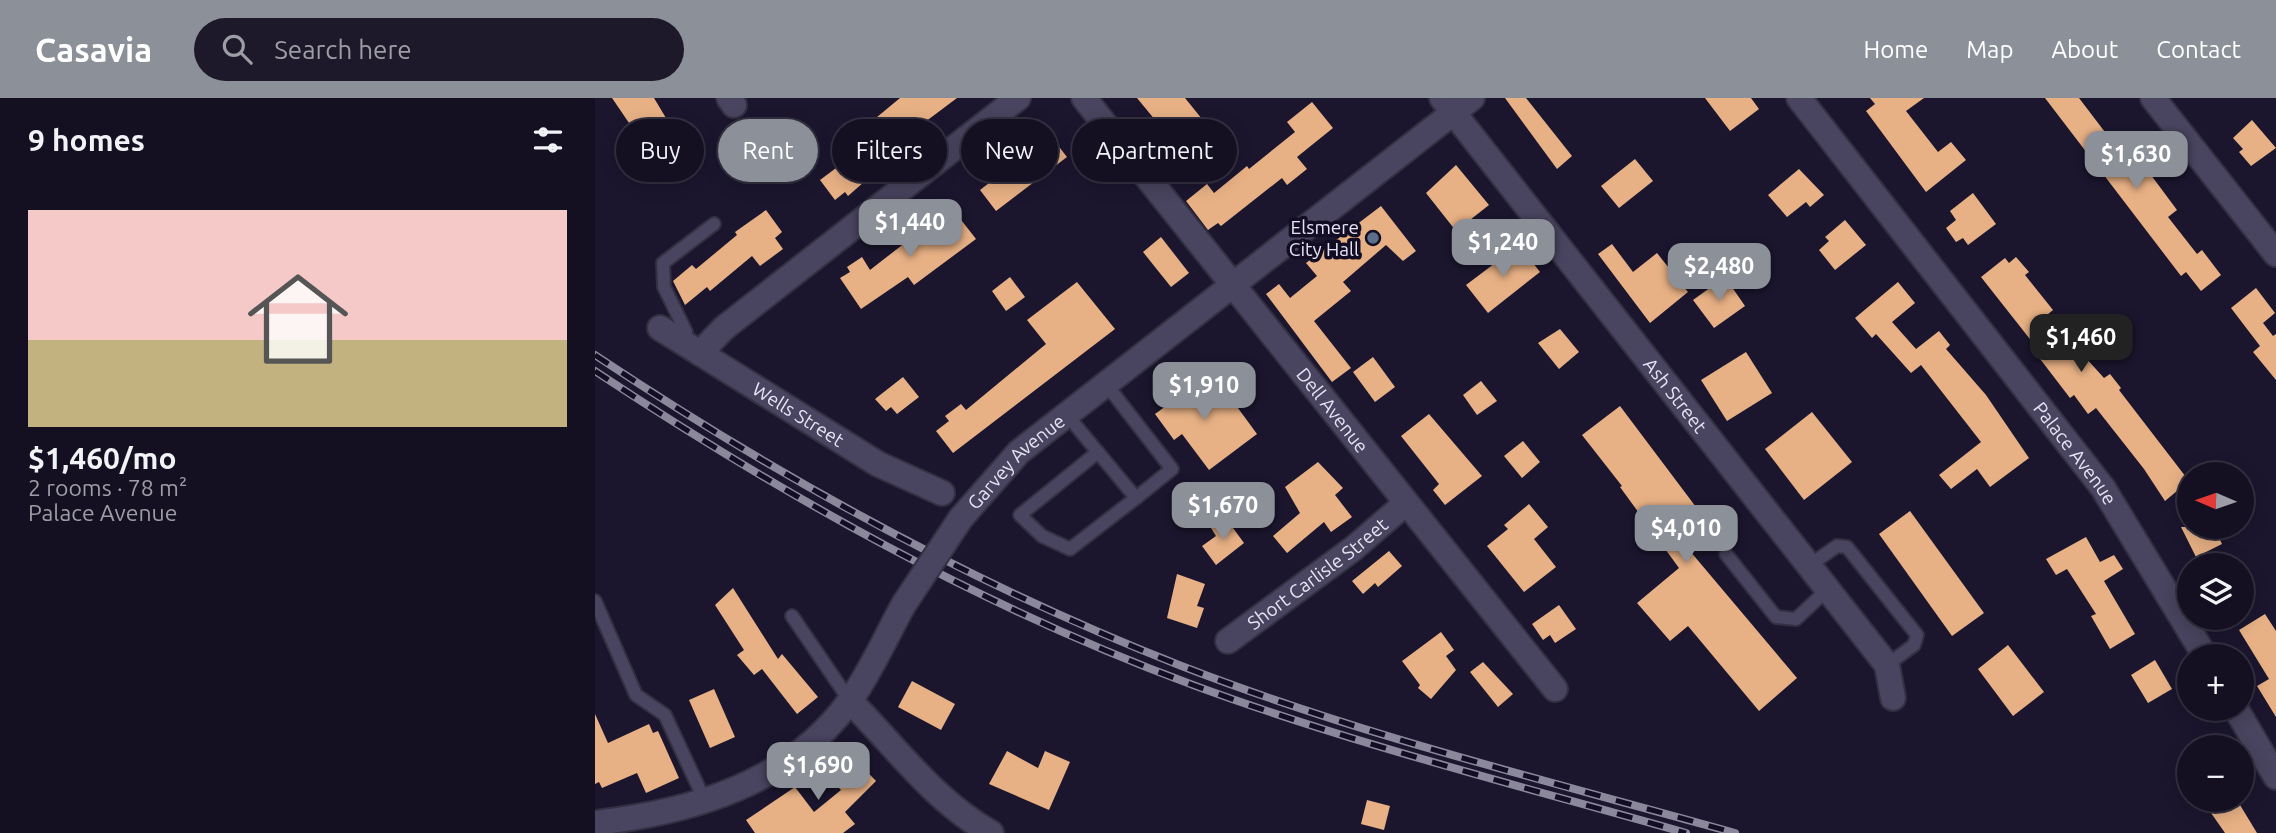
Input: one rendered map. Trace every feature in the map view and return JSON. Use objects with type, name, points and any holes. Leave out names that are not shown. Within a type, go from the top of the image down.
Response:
[{"type":"street","points":[[691,347],[724,328],[1018,98]]},
{"type":"street","name":"Dell Avenue","points":[[1084,98],[1555,689]]},
{"type":"street","name":"Palace Avenue","points":[[1799,98],[2103,488],[2198,644]]},
{"type":"street","points":[[2153,98],[2276,254]]},
{"type":"street","name":"Garvey Avenue","points":[[595,823],[681,810],[705,801],[764,776],[828,726],[850,701],[904,604],[961,518],[1019,452],[1232,286],[1456,103]]},
{"type":"street","name":"Ash Street","points":[[1456,103],[1887,665],[1893,698]]},
{"type":"street","name":"Wells Street","points":[[660,328],[878,464],[942,493]]},
{"type":"street","name":"Short Carlisle Street","points":[[1228,641],[1354,548],[1405,504]]},
{"type":"street","points":[[850,701],[927,786],[951,808],[991,833]]},
{"type":"street","points":[[2243,721],[2276,777]]},
{"type":"lane","points":[[691,347],[664,287],[663,263],[714,223]]},
{"type":"lane","points":[[1098,453],[1020,514],[1042,536],[1070,548],[1173,469],[1106,384]]},
{"type":"lane","points":[[1067,415],[1136,498]]},
{"type":"lane","points":[[1810,565],[1837,545],[1847,547],[1917,635],[1914,645],[1887,665]]},
{"type":"lane","points":[[1726,554],[1776,617],[1796,619],[1828,589]]},
{"type":"lane","points":[[595,601],[636,695],[665,715],[705,801]]},
{"type":"lane","points":[[792,616],[850,701]]},
{"type":"building","points":[[612,98],[654,98],[667,119],[626,119]]},
{"type":"building","points":[[900,98],[957,98],[929,119],[875,119]]},
{"type":"building","points":[[1137,98],[1185,98],[1202,119],[1154,119]]},
{"type":"building","points":[[1505,98],[1526,98],[1572,156],[1557,169]]},
{"type":"building","points":[[1705,98],[1751,98],[1759,109],[1730,131]]},
{"type":"building","points":[[1870,98],[1924,98],[1906,111],[1938,152],[1951,142],[1966,160],[1926,192],[1866,111],[1875,104]]},
{"type":"building","points":[[2045,98],[2079,98],[2127,161],[2138,153],[2177,210],[2168,217],[2197,254],[2202,250],[2221,275],[2201,291],[2186,272],[2181,276]]},
{"type":"building","points":[[1312,102],[1333,128],[1297,157],[1307,169],[1287,185],[1282,178],[1221,226],[1218,223],[1208,230],[1186,201],[1207,184],[1214,193],[1227,182],[1237,182],[1237,174],[1247,166],[1249,169],[1295,132],[1287,122]]},
{"type":"building","points":[[2252,120],[2276,148],[2251,166],[2239,152],[2243,149],[2233,138]]},
{"type":"building","points":[[1058,145],[1067,157],[1058,164]]},
{"type":"building","points":[[1635,159],[1653,181],[1619,208],[1601,186]]},
{"type":"building","points":[[1456,165],[1489,205],[1456,231],[1426,193]]},
{"type":"building","points":[[1799,169],[1824,195],[1810,207],[1806,202],[1787,217],[1768,195]]},
{"type":"building","points":[[832,171],[832,182],[864,182],[848,196],[845,192],[835,200],[820,180]]},
{"type":"building","points":[[990,182],[1034,182],[996,211],[980,190]]},
{"type":"building","points":[[1973,193],[1996,224],[1968,245],[1963,238],[1956,242],[1946,228],[1956,220],[1950,211]]},
{"type":"building","points":[[1381,206],[1416,251],[1403,261],[1386,245],[1343,282],[1351,291],[1314,321],[1351,368],[1332,382],[1266,294],[1279,284],[1290,298],[1317,276],[1306,263]]},
{"type":"building","points":[[951,207],[976,239],[914,285],[908,277],[861,309],[840,278],[850,272],[847,267],[862,257],[870,270]]},
{"type":"building","points":[[766,210],[782,232],[775,238],[783,249],[760,266],[752,256],[710,291],[707,287],[685,305],[673,281],[692,265],[696,269],[737,235],[735,232]]},
{"type":"building","points":[[1845,220],[1866,245],[1835,270],[1819,250],[1829,241],[1825,237]]},
{"type":"building","points":[[1161,237],[1189,273],[1171,287],[1143,252]]},
{"type":"building","points":[[1612,244],[1633,272],[1657,253],[1688,292],[1650,323],[1598,254]]},
{"type":"building","points":[[1519,245],[1540,272],[1488,313],[1466,285]]},
{"type":"building","points":[[2016,257],[2029,272],[2025,275],[2053,310],[2047,315],[2104,378],[2110,374],[2121,388],[2119,390],[2177,465],[2177,491],[2165,501],[2144,469],[2096,408],[2088,414],[2074,395],[2070,398],[2034,351],[2037,348],[1981,277],[2005,258],[2009,263]]},
{"type":"building","points":[[1010,277],[1025,297],[1006,311],[992,291]]},
{"type":"building","points":[[1725,277],[1745,306],[1714,328],[1693,300]]},
{"type":"building","points":[[1077,282],[1115,329],[953,453],[936,431],[949,421],[945,416],[961,404],[966,410],[1046,344],[1027,320]]},
{"type":"building","points":[[1898,282],[1915,303],[1892,322],[1916,349],[1939,331],[1950,345],[1946,349],[1986,395],[2029,458],[1990,487],[1977,469],[1951,489],[1939,475],[1981,442],[1921,365],[1911,373],[1876,334],[1872,338],[1855,318]]},
{"type":"building","points":[[2256,288],[2275,313],[2263,323],[2273,336],[2276,334],[2276,380],[2253,352],[2260,346],[2231,308]]},
{"type":"building","points":[[1560,329],[1579,352],[1559,369],[1538,343]]},
{"type":"building","points":[[1746,352],[1772,393],[1727,421],[1701,380]]},
{"type":"building","points":[[1373,357],[1395,387],[1375,402],[1353,372]]},
{"type":"building","points":[[1171,375],[1184,392],[1189,388],[1202,406],[1224,389],[1257,434],[1209,470],[1182,434],[1174,440],[1155,414],[1166,406],[1153,388]]},
{"type":"building","points":[[903,377],[919,397],[897,414],[891,407],[886,411],[875,399]]},
{"type":"building","points":[[1481,381],[1497,401],[1477,415],[1463,395]]},
{"type":"building","points":[[1620,406],[1705,519],[1679,538],[1797,678],[1759,711],[1688,626],[1670,641],[1637,603],[1679,568],[1620,487],[1622,486],[1582,435]]},
{"type":"building","points":[[1812,412],[1852,462],[1804,500],[1765,449]]},
{"type":"building","points":[[1429,414],[1482,476],[1445,505],[1433,490],[1439,484],[1401,436]]},
{"type":"building","points":[[1523,441],[1540,462],[1522,478],[1504,456]]},
{"type":"building","points":[[1318,462],[1343,488],[1335,495],[1352,517],[1331,532],[1324,522],[1287,553],[1273,536],[1300,513],[1285,487]]},
{"type":"building","points":[[1529,504],[1548,527],[1534,539],[1556,567],[1524,592],[1487,546],[1508,529],[1504,525]]},
{"type":"building","points":[[1910,511],[1984,613],[1952,636],[1879,534]]},
{"type":"building","points":[[1225,517],[1244,543],[1216,565],[1202,546],[1216,536],[1211,528]]},
{"type":"building","points":[[2086,537],[2100,562],[2114,555],[2123,569],[2104,581],[2135,634],[2110,649],[2091,616],[2096,614],[2067,569],[2056,575],[2046,559]]},
{"type":"building","points":[[2187,539],[2220,539],[2222,544],[2204,553],[2194,553]]},
{"type":"building","points":[[1389,551],[1402,566],[1378,587],[1375,583],[1363,594],[1352,581]]},
{"type":"building","points":[[1177,574],[1205,584],[1197,606],[1204,608],[1197,628],[1167,618]]},
{"type":"building","points":[[733,588],[778,659],[782,654],[818,697],[797,714],[762,669],[754,675],[737,655],[744,650],[715,605]]},
{"type":"building","points":[[1559,605],[1576,629],[1555,643],[1550,635],[1543,640],[1532,624]]},
{"type":"building","points":[[2265,614],[2276,631],[2276,717],[2257,686],[2269,679],[2254,654],[2254,644],[2248,644],[2239,630],[2254,630],[2254,621]]},
{"type":"building","points":[[1441,632],[1454,650],[1446,656],[1456,670],[1431,699],[1418,688],[1420,685],[1402,661]]},
{"type":"building","points":[[2008,645],[2044,692],[2013,716],[1978,669]]},
{"type":"building","points":[[2155,660],[2172,689],[2148,703],[2131,675]]},
{"type":"building","points":[[1483,662],[1513,694],[1498,707],[1470,672]]},
{"type":"building","points":[[912,681],[955,704],[941,730],[898,707]]},
{"type":"building","points":[[714,689],[735,737],[710,748],[689,700]]},
{"type":"building","points":[[595,714],[608,743],[649,724],[653,733],[658,731],[679,778],[646,793],[637,773],[602,788],[599,782],[595,784]]},
{"type":"building","points":[[840,744],[876,781],[845,812],[855,824],[843,833],[755,833],[746,820],[795,787],[814,812],[841,790],[818,766]]},
{"type":"building","points":[[1007,751],[1038,768],[1045,751],[1070,762],[1049,810],[989,784]]},
{"type":"building","points":[[1367,800],[1390,806],[1384,830],[1361,824]]},
{"type":"building","points":[[2210,812],[2244,812],[2257,833],[2225,833]]},
{"type":"railway","points":[[595,355],[806,486],[952,564],[1102,633],[1247,690],[1385,735],[1735,833]]},
{"type":"railway","points":[[595,371],[738,462],[885,545],[960,584],[1114,654],[1193,685],[1314,726],[1438,764],[1686,833]]},
{"type":"place","name":"Elsmere City Hall","points":[[1373,238]]}]
